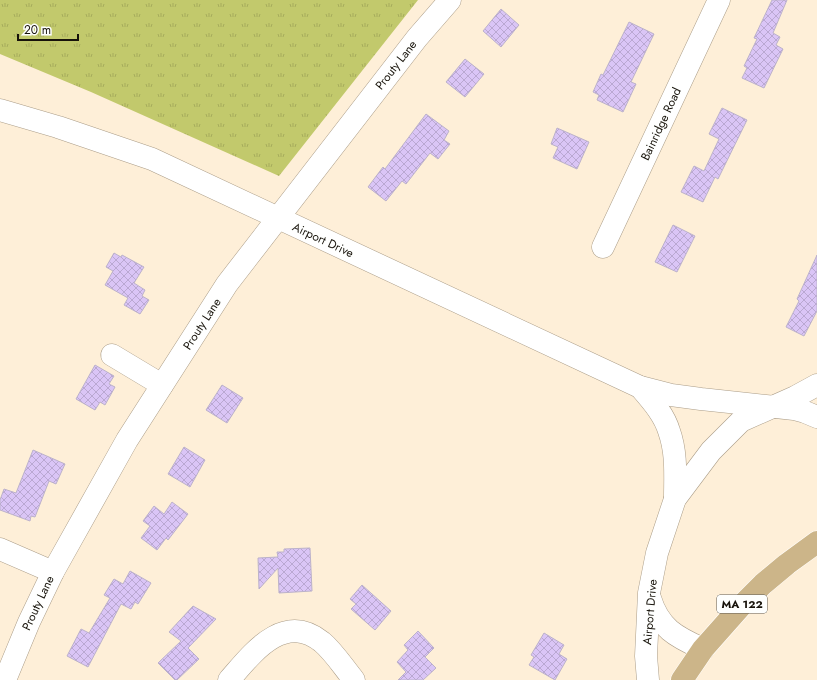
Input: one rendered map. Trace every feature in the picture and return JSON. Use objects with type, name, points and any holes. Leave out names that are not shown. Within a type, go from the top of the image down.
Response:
[{"type":"main road","name":"MA 122","points":[[682,680],[703,649],[726,622],[763,584],[817,542]]},
{"type":"street","name":"Prouty Lane","points":[[5,680],[28,622],[53,572],[127,440],[227,284],[417,38],[450,0]]},
{"type":"street","name":"Bainridge Road","points":[[603,247],[719,0]]},
{"type":"street","name":"Airport Drive","points":[[0,110],[58,126],[152,159],[640,387],[671,395],[772,406],[805,412],[817,417]]},
{"type":"street","points":[[112,355],[162,385]]},
{"type":"street","points":[[772,406],[795,397],[817,385]]},
{"type":"street","name":"Airport Drive","points":[[640,387],[658,409],[673,443],[675,499]]},
{"type":"street","name":"Airport Drive","points":[[648,680],[646,656],[649,593],[657,553],[675,499],[711,451],[741,421],[772,406]]},
{"type":"street","points":[[0,549],[53,572]]},
{"type":"street","points":[[649,593],[656,614],[666,628],[684,641],[703,649]]},
{"type":"street","points":[[229,680],[267,640],[280,634],[294,632],[306,634],[322,642],[328,647],[354,680]]},
{"type":"green space","points":[[0,0],[418,0],[279,176],[91,92],[0,54]]},
{"type":"building","points":[[772,0],[787,0],[773,33],[780,37],[776,45],[783,49],[764,88],[742,78],[747,68],[744,66],[757,39],[754,38]]},
{"type":"building","points":[[501,9],[519,25],[501,47],[483,31]]},
{"type":"building","points":[[629,22],[654,34],[631,82],[636,84],[623,112],[597,100],[599,95],[593,92]]},
{"type":"building","points":[[465,59],[484,74],[465,97],[446,82]]},
{"type":"building","points":[[722,108],[747,120],[718,179],[715,177],[703,202],[681,192],[694,166],[704,171],[719,139],[709,134]]},
{"type":"building","points":[[426,114],[449,131],[444,140],[450,144],[438,159],[430,153],[406,184],[402,181],[386,201],[368,187],[383,167],[385,169]]},
{"type":"building","points":[[557,128],[589,142],[577,169],[553,158],[558,147],[551,144]]},
{"type":"building","points":[[673,225],[695,236],[677,272],[655,262]]},
{"type":"building","points":[[114,253],[121,257],[122,255],[144,267],[134,283],[145,290],[142,296],[149,300],[140,314],[124,305],[128,298],[105,285],[113,271],[106,267]]},
{"type":"building","points":[[817,255],[817,311],[804,336],[786,327],[799,301],[797,299]]},
{"type":"building","points":[[95,365],[114,376],[109,384],[115,387],[105,405],[100,402],[95,410],[76,399]]},
{"type":"building","points":[[222,385],[243,398],[227,423],[206,410]]},
{"type":"building","points":[[184,447],[205,460],[190,487],[168,474]]},
{"type":"building","points":[[33,450],[65,464],[56,484],[49,481],[35,517],[31,516],[30,521],[0,510],[0,500],[4,489],[16,493]]},
{"type":"building","points":[[172,502],[188,514],[168,540],[166,538],[157,550],[141,538],[150,526],[143,521],[154,506],[164,514]]},
{"type":"building","points":[[310,548],[312,591],[279,593],[278,568],[259,589],[258,558],[278,557],[277,552],[284,552],[284,549]]},
{"type":"building","points":[[130,571],[151,583],[138,604],[135,602],[131,609],[121,604],[88,667],[67,656],[81,629],[89,633],[110,598],[104,595],[114,579],[123,584]]},
{"type":"building","points":[[362,585],[391,611],[375,630],[351,609],[356,604],[350,599]]},
{"type":"building","points":[[193,606],[216,619],[188,648],[199,659],[177,680],[175,680],[158,663],[181,641],[169,632]]},
{"type":"building","points":[[418,631],[434,648],[425,657],[436,668],[423,680],[398,680],[406,672],[397,662],[408,650],[404,645]]},
{"type":"building","points":[[544,633],[564,645],[559,654],[567,659],[555,680],[529,665],[534,657],[531,655]]}]
